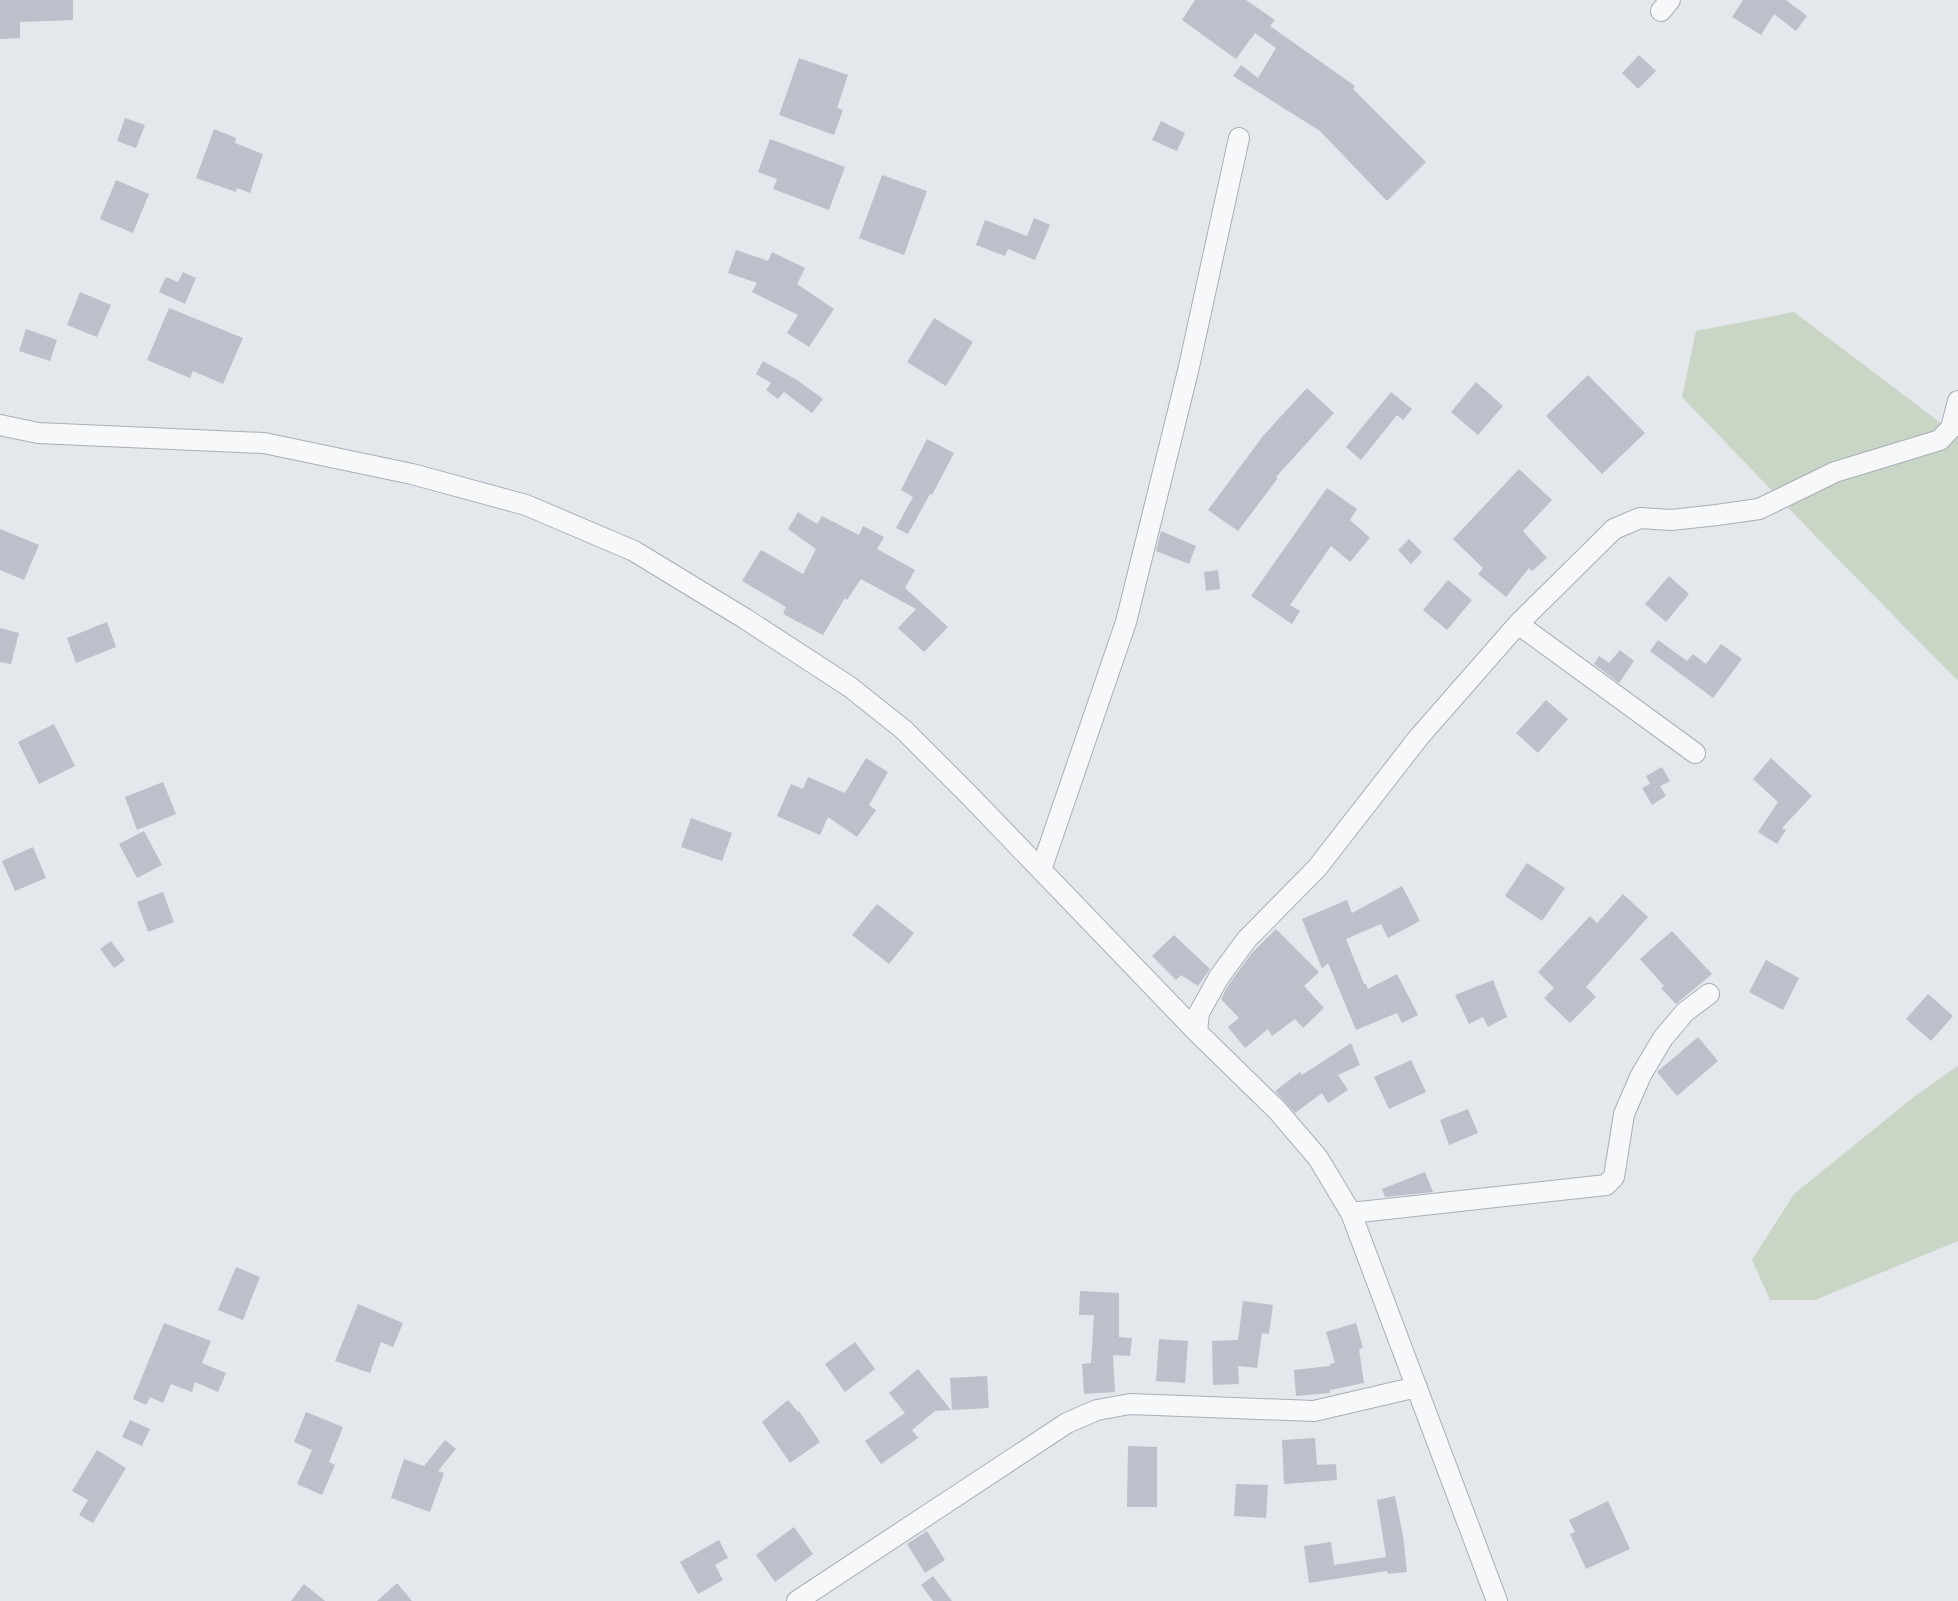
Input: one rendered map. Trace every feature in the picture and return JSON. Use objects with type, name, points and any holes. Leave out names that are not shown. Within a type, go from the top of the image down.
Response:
[{"type":"street","points":[[1041,870],[1126,622],[1188,371],[1239,138]]},
{"type":"street","points":[[1197,1032],[1199,1013],[1219,977],[1247,939],[1317,868],[1419,737],[1518,624],[1614,529],[1640,518],[1671,520],[1759,509],[1835,472],[1940,440],[1952,428],[1958,401]]},
{"type":"street","points":[[0,424],[38,434],[264,442],[412,474],[526,505],[623,546],[744,618],[850,687],[904,730],[1197,1032],[1277,1110],[1318,1158],[1351,1212],[1497,1601]]},
{"type":"street","points":[[1518,624],[1695,753]]},
{"type":"street","points":[[1351,1212],[1606,1185],[1614,1177],[1623,1114],[1641,1075],[1663,1038],[1685,1011],[1709,994]]},
{"type":"street","points":[[797,1601],[1067,1423],[1097,1410],[1130,1404],[1314,1411],[1416,1387]]},
{"type":"green space","points":[[1794,312],[1958,436],[1958,681],[1682,397],[1696,331]]},
{"type":"green space","points":[[1958,1066],[1958,1241],[1815,1300],[1770,1300],[1752,1260],[1794,1194],[1915,1096]]},
{"type":"building","points":[[0,0],[73,0],[73,20],[20,22],[20,38],[0,39]]},
{"type":"building","points":[[1195,0],[1246,0],[1275,20],[1270,26],[1355,86],[1353,89],[1426,162],[1387,201],[1320,131],[1233,76],[1241,65],[1258,78],[1276,48],[1255,33],[1236,59],[1182,20]]},
{"type":"building","points":[[1743,0],[1786,0],[1807,16],[1796,31],[1774,14],[1761,35],[1732,17]]},
{"type":"building","points":[[1639,55],[1656,71],[1638,89],[1622,73]]},
{"type":"building","points":[[799,58],[848,75],[837,108],[843,110],[834,135],[779,115]]},
{"type":"building","points":[[125,118],[145,125],[136,148],[117,141]]},
{"type":"building","points":[[1161,121],[1185,133],[1177,151],[1152,140]]},
{"type":"building","points":[[214,129],[236,138],[235,143],[263,154],[250,193],[237,188],[236,192],[196,178]]},
{"type":"building","points":[[770,139],[845,167],[829,210],[773,189],[777,179],[758,172]]},
{"type":"building","points":[[882,175],[927,191],[904,255],[859,238]]},
{"type":"building","points":[[116,180],[149,194],[133,233],[100,219]]},
{"type":"building","points":[[1034,218],[1050,225],[1035,260],[1008,249],[1005,256],[976,245],[985,220],[1027,236]]},
{"type":"building","points":[[736,250],[768,261],[772,252],[805,268],[797,284],[834,309],[809,347],[787,333],[798,315],[752,292],[757,283],[728,273]]},
{"type":"building","points":[[183,272],[196,278],[185,304],[159,292],[166,277],[178,282]]},
{"type":"building","points":[[80,292],[111,305],[97,337],[67,325]]},
{"type":"building","points":[[169,308],[243,338],[223,384],[193,371],[190,378],[147,360]]},
{"type":"building","points":[[934,318],[973,342],[946,386],[907,362]]},
{"type":"building","points":[[26,329],[57,340],[50,361],[19,351]]},
{"type":"building","points":[[763,361],[797,380],[823,399],[812,413],[784,392],[778,399],[766,390],[771,383],[756,374]]},
{"type":"building","points":[[1588,375],[1645,433],[1602,474],[1546,416]]},
{"type":"building","points":[[1476,382],[1503,406],[1478,435],[1451,412]]},
{"type":"building","points":[[1307,388],[1334,413],[1276,477],[1278,478],[1238,531],[1208,510],[1263,436]]},
{"type":"building","points":[[1391,392],[1412,409],[1403,420],[1397,415],[1361,460],[1346,447]]},
{"type":"building","points":[[927,439],[954,453],[908,534],[896,528],[913,497],[901,490]]},
{"type":"building","points":[[1519,469],[1552,500],[1523,531],[1547,558],[1532,571],[1529,568],[1506,597],[1478,574],[1483,568],[1453,539]]},
{"type":"building","points":[[1327,488],[1357,509],[1350,520],[1370,538],[1350,562],[1331,546],[1290,605],[1300,611],[1292,624],[1251,596]]},
{"type":"building","points":[[798,512],[817,524],[822,516],[859,535],[863,526],[884,537],[877,549],[915,570],[905,588],[948,627],[924,652],[898,628],[916,609],[861,579],[847,600],[845,598],[823,635],[783,614],[786,607],[742,581],[761,550],[803,574],[816,549],[788,529]]},
{"type":"building","points":[[0,529],[39,545],[24,580],[0,570]]},
{"type":"building","points":[[1161,531],[1196,546],[1189,564],[1156,551]]},
{"type":"building","points":[[1409,539],[1422,552],[1411,564],[1398,550]]},
{"type":"building","points":[[1218,570],[1220,589],[1206,591],[1204,572]]},
{"type":"building","points":[[1669,576],[1689,594],[1666,622],[1645,604]]},
{"type":"building","points":[[1448,580],[1472,600],[1447,630],[1423,610]]},
{"type":"building","points":[[107,622],[116,647],[76,663],[67,638]]},
{"type":"building","points":[[0,628],[19,633],[11,664],[0,662]]},
{"type":"building","points":[[1658,640],[1687,661],[1693,654],[1706,664],[1721,644],[1742,659],[1713,698],[1650,651]]},
{"type":"building","points":[[1620,650],[1634,661],[1619,683],[1594,664],[1599,656],[1609,663]]},
{"type":"building","points":[[1546,700],[1568,719],[1538,753],[1516,733]]},
{"type":"building","points":[[54,724],[75,766],[39,784],[18,742]]},
{"type":"building","points":[[866,758],[888,772],[869,805],[876,810],[857,837],[828,817],[820,835],[777,816],[791,784],[803,789],[808,777],[845,793]]},
{"type":"building","points":[[1771,758],[1812,796],[1782,828],[1786,830],[1777,844],[1758,832],[1778,802],[1753,779]]},
{"type":"building","points":[[1662,767],[1670,781],[1660,786],[1666,796],[1652,805],[1642,788],[1650,784],[1646,776]]},
{"type":"building","points":[[163,782],[176,814],[137,830],[125,797]]},
{"type":"building","points":[[691,818],[732,833],[722,861],[681,847]]},
{"type":"building","points":[[144,831],[162,865],[137,878],[119,844]]},
{"type":"building","points":[[33,847],[46,878],[15,891],[2,861]]},
{"type":"building","points":[[1527,863],[1565,888],[1542,921],[1505,896]]},
{"type":"building","points":[[1402,886],[1420,921],[1388,938],[1381,924],[1346,939],[1368,989],[1397,974],[1418,1015],[1402,1023],[1397,1013],[1356,1030],[1328,963],[1322,969],[1302,919],[1347,900],[1352,913]]},
{"type":"building","points":[[163,892],[174,922],[148,932],[137,902]]},
{"type":"building","points":[[1623,894],[1648,917],[1586,987],[1596,997],[1570,1023],[1544,998],[1554,988],[1538,972],[1590,916],[1597,923]]},
{"type":"building","points":[[877,904],[914,933],[889,964],[852,935]]},
{"type":"building","points":[[1276,929],[1319,972],[1304,986],[1324,1008],[1303,1028],[1295,1019],[1272,1036],[1268,1029],[1245,1048],[1228,1027],[1239,1018],[1221,999],[1252,953]]},
{"type":"building","points":[[1672,931],[1712,974],[1676,1004],[1661,988],[1664,986],[1640,959]]},
{"type":"building","points":[[1174,935],[1210,969],[1198,986],[1181,975],[1176,980],[1152,956]]},
{"type":"building","points":[[111,941],[125,960],[114,968],[100,949]]},
{"type":"building","points":[[1766,960],[1799,978],[1783,1010],[1749,992]]},
{"type":"building","points":[[1493,980],[1507,1017],[1488,1027],[1483,1017],[1469,1024],[1455,995]]},
{"type":"building","points":[[1928,994],[1953,1016],[1931,1041],[1906,1019]]},
{"type":"building","points":[[1698,1037],[1718,1061],[1677,1096],[1657,1072]]},
{"type":"building","points":[[1351,1043],[1360,1065],[1338,1075],[1348,1090],[1328,1103],[1322,1093],[1295,1113],[1275,1091],[1300,1072],[1302,1075]]},
{"type":"building","points":[[1411,1060],[1426,1092],[1389,1109],[1374,1077]]},
{"type":"building","points":[[1468,1109],[1478,1133],[1449,1145],[1440,1120]]},
{"type":"building","points":[[1425,1172],[1433,1192],[1385,1197],[1382,1189]]},
{"type":"building","points":[[236,1267],[260,1277],[243,1320],[218,1310]]},
{"type":"building","points":[[1080,1291],[1119,1293],[1119,1337],[1132,1338],[1130,1356],[1113,1355],[1115,1392],[1084,1394],[1082,1364],[1091,1363],[1094,1315],[1079,1315]]},
{"type":"building","points":[[1243,1301],[1273,1305],[1269,1334],[1262,1333],[1257,1368],[1238,1366],[1239,1384],[1213,1385],[1212,1341],[1238,1340]]},
{"type":"building","points":[[358,1304],[403,1323],[393,1347],[381,1342],[370,1373],[335,1361]]},
{"type":"building","points":[[164,1323],[211,1341],[202,1363],[226,1373],[218,1392],[195,1382],[192,1392],[171,1384],[163,1403],[150,1397],[146,1405],[133,1399]]},
{"type":"building","points":[[1356,1323],[1363,1348],[1359,1349],[1364,1383],[1330,1390],[1330,1393],[1296,1396],[1294,1370],[1330,1366],[1335,1363],[1326,1332]]},
{"type":"building","points":[[1159,1339],[1188,1341],[1185,1383],[1156,1381]]},
{"type":"building","points":[[855,1342],[875,1369],[845,1392],[825,1364]]},
{"type":"building","points":[[918,1369],[951,1410],[935,1411],[912,1430],[918,1438],[881,1464],[865,1441],[905,1413],[889,1393]]},
{"type":"building","points":[[987,1376],[989,1408],[952,1410],[950,1378]]},
{"type":"building","points":[[788,1400],[799,1411],[820,1442],[790,1463],[762,1422]]},
{"type":"building","points":[[306,1412],[343,1427],[329,1462],[335,1465],[322,1495],[297,1484],[312,1450],[294,1442]]},
{"type":"building","points":[[130,1420],[150,1429],[142,1446],[122,1437]]},
{"type":"building","points":[[1315,1438],[1317,1465],[1336,1464],[1337,1480],[1284,1484],[1282,1440]]},
{"type":"building","points":[[445,1440],[456,1449],[438,1471],[444,1473],[430,1512],[391,1498],[404,1459],[424,1466]]},
{"type":"building","points":[[1128,1446],[1157,1447],[1157,1507],[1127,1507]]},
{"type":"building","points":[[97,1450],[126,1468],[93,1523],[79,1515],[88,1500],[72,1491]]},
{"type":"building","points":[[1236,1484],[1268,1485],[1266,1518],[1234,1516]]},
{"type":"building","points":[[1395,1496],[1407,1572],[1388,1574],[1387,1571],[1309,1583],[1304,1546],[1331,1542],[1334,1565],[1386,1557],[1377,1500]]},
{"type":"building","points":[[1608,1501],[1630,1549],[1586,1569],[1570,1534],[1575,1532],[1569,1520]]},
{"type":"building","points":[[794,1527],[813,1554],[775,1582],[756,1555]]},
{"type":"building","points":[[927,1531],[945,1560],[925,1573],[907,1544]]},
{"type":"building","points":[[719,1540],[728,1558],[715,1565],[723,1580],[698,1594],[680,1562]]},
{"type":"building","points":[[933,1576],[952,1601],[933,1601],[921,1585]]},
{"type":"building","points":[[397,1583],[412,1601],[377,1601]]},
{"type":"building","points":[[304,1584],[325,1601],[291,1601]]}]
